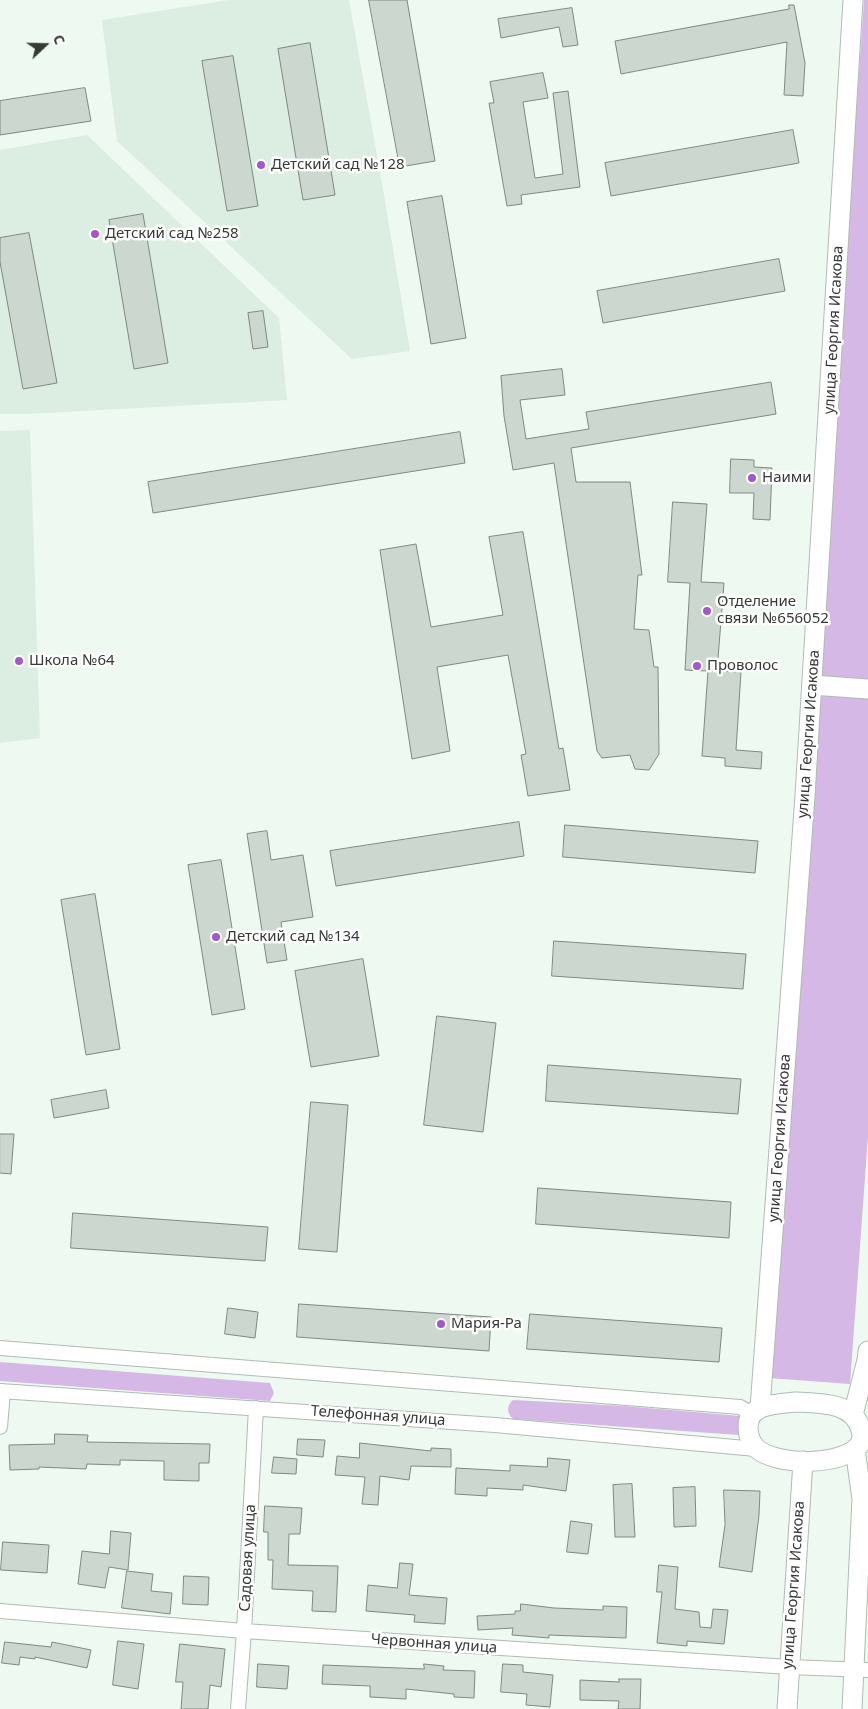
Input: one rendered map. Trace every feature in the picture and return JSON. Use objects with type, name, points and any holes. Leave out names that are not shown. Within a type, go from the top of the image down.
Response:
[{"type":"street","name":"улица Георгия Исакова","points":[[756,1449],[750,1440],[748,1423],[756,1411],[812,685],[854,0]]},
{"type":"street","points":[[812,685],[868,689]]},
{"type":"street","points":[[0,1348],[740,1407],[756,1411],[778,1404],[812,1403],[844,1409],[858,1421],[862,1442],[861,1670],[852,1709]]},
{"type":"street","points":[[853,1415],[868,1352]]},
{"type":"street","points":[[0,1427],[2,1391]]},
{"type":"street","name":"Телефонная улица","points":[[2,1391],[496,1425],[756,1449]]},
{"type":"street","name":"Садовая улица","points":[[238,1709],[256,1408]]},
{"type":"street","points":[[756,1449],[774,1457],[803,1461],[828,1460],[843,1456],[862,1442]]},
{"type":"street","name":"улица Георгия Исакова","points":[[787,1709],[803,1461]]},
{"type":"street","name":"Червонная улица","points":[[0,1611],[244,1631],[789,1667],[861,1670]]},
{"type":"shaded area","name":"Детский сад №128","points":[[229,0],[349,0],[410,351],[352,359],[117,141],[102,20]]},
{"type":"shaded area","points":[[864,0],[868,0],[868,1136],[850,1384],[769,1378]]},
{"type":"shaded area","name":"Детский сад №258","points":[[87,135],[279,318],[287,400],[0,414],[0,150]]},
{"type":"shaded area","name":"Школа №64","points":[[30,430],[40,738],[0,743],[0,431]]},
{"type":"shaded area","points":[[0,1362],[270,1383],[274,1393],[270,1401],[0,1381]]},
{"type":"shaded area","points":[[513,1400],[624,1406],[740,1416],[743,1421],[742,1432],[739,1435],[513,1419],[508,1410]]},
{"type":"building","points":[[369,0],[407,0],[435,161],[400,167]]},
{"type":"building","points":[[789,5],[794,5],[805,63],[803,96],[784,95],[787,42],[621,74],[615,41],[789,9]]},
{"type":"building","points":[[572,8],[578,45],[563,47],[559,27],[501,38],[498,19]]},
{"type":"building","points":[[310,43],[335,195],[303,200],[278,49]]},
{"type":"building","points":[[233,56],[258,206],[227,211],[202,61]]},
{"type":"building","points":[[543,73],[548,98],[523,102],[535,178],[563,174],[553,93],[568,91],[580,187],[521,195],[522,204],[507,206],[489,103],[494,103],[490,82]]},
{"type":"building","points":[[85,88],[91,121],[0,135],[0,101]]},
{"type":"building","points":[[793,130],[799,163],[611,196],[605,163]]},
{"type":"building","points":[[442,196],[466,338],[431,344],[407,202]]},
{"type":"building","points":[[143,214],[168,363],[134,369],[109,220]]},
{"type":"building","points":[[29,233],[57,383],[23,389],[0,262],[0,238]]},
{"type":"building","points":[[779,259],[785,291],[603,323],[597,291]]},
{"type":"building","points":[[263,311],[268,347],[253,349],[248,313]]},
{"type":"building","points":[[562,369],[565,395],[520,400],[526,439],[589,429],[586,412],[771,382],[776,414],[571,448],[576,482],[630,482],[642,575],[638,575],[634,629],[649,630],[654,667],[658,667],[659,754],[649,770],[635,769],[630,755],[602,758],[597,751],[554,463],[513,470],[504,416],[501,376]]},
{"type":"building","points":[[460,432],[465,463],[153,513],[148,482]]},
{"type":"building","points":[[731,459],[754,460],[754,467],[772,468],[770,520],[753,519],[754,493],[730,493]]},
{"type":"building","points":[[673,502],[707,504],[701,582],[724,583],[717,671],[741,672],[736,750],[762,752],[761,769],[725,766],[725,758],[702,756],[708,671],[685,670],[690,583],[668,582]]},
{"type":"building","points":[[523,532],[559,749],[563,748],[570,790],[528,796],[521,755],[526,754],[508,655],[437,667],[450,751],[412,759],[380,550],[416,544],[431,627],[503,615],[489,537]]},
{"type":"building","points":[[519,822],[524,856],[336,886],[330,851]]},
{"type":"building","points":[[565,825],[758,841],[755,873],[563,857]]},
{"type":"building","points":[[267,831],[271,860],[303,855],[313,917],[281,922],[287,960],[267,963],[247,834]]},
{"type":"building","name":"Детский сад №134","points":[[221,860],[245,1009],[212,1015],[188,865]]},
{"type":"building","points":[[95,894],[120,1049],[86,1055],[61,900]]},
{"type":"building","points":[[554,941],[746,954],[743,989],[552,976]]},
{"type":"building","points":[[363,959],[379,1056],[311,1067],[295,971]]},
{"type":"building","points":[[437,1016],[496,1023],[483,1132],[424,1125]]},
{"type":"building","points":[[548,1065],[741,1079],[738,1114],[546,1101]]},
{"type":"building","points":[[106,1090],[109,1108],[54,1118],[51,1100]]},
{"type":"building","points":[[311,1102],[348,1105],[337,1252],[299,1249]]},
{"type":"building","points":[[0,1134],[14,1134],[11,1174],[0,1173]]},
{"type":"building","points":[[538,1188],[731,1202],[729,1238],[536,1224]]},
{"type":"building","points":[[73,1213],[268,1227],[265,1261],[71,1248]]},
{"type":"building","points":[[299,1304],[491,1317],[489,1351],[297,1337]]},
{"type":"building","points":[[228,1308],[258,1312],[255,1338],[225,1334]]},
{"type":"building","points":[[530,1314],[722,1328],[719,1362],[527,1349]]},
{"type":"building","points":[[55,1434],[88,1435],[87,1442],[210,1444],[209,1463],[199,1463],[199,1481],[164,1480],[164,1461],[120,1460],[120,1465],[87,1464],[86,1469],[39,1467],[39,1469],[10,1470],[9,1445],[54,1444]]},
{"type":"building","points":[[298,1439],[325,1440],[323,1457],[297,1455]]},
{"type":"building","points":[[360,1443],[431,1451],[431,1448],[451,1449],[451,1467],[411,1466],[409,1480],[380,1476],[378,1505],[362,1504],[365,1477],[335,1475],[337,1456],[359,1458]]},
{"type":"building","points":[[274,1457],[297,1459],[296,1474],[272,1473]]},
{"type":"building","points":[[548,1458],[570,1460],[566,1491],[523,1485],[523,1490],[487,1488],[487,1496],[455,1494],[456,1468],[510,1471],[510,1465],[547,1467]]},
{"type":"building","points":[[632,1484],[635,1537],[615,1537],[613,1485]]},
{"type":"building","points":[[695,1487],[696,1526],[674,1527],[673,1488]]},
{"type":"building","points":[[724,1490],[760,1491],[752,1572],[719,1567],[725,1525]]},
{"type":"building","points":[[265,1506],[302,1508],[300,1534],[289,1534],[288,1565],[338,1566],[336,1612],[312,1611],[313,1591],[272,1589],[273,1560],[268,1560],[268,1532],[264,1532]]},
{"type":"building","points":[[571,1521],[592,1524],[588,1554],[567,1552]]},
{"type":"building","points":[[111,1531],[131,1533],[128,1570],[109,1567],[105,1588],[78,1584],[82,1551],[109,1554]]},
{"type":"building","points":[[3,1542],[49,1545],[47,1573],[1,1570]]},
{"type":"building","points":[[400,1563],[413,1564],[409,1595],[447,1598],[445,1624],[414,1622],[415,1615],[366,1611],[368,1585],[397,1588]]},
{"type":"building","points":[[659,1565],[678,1567],[675,1609],[699,1612],[700,1627],[711,1628],[713,1609],[728,1610],[724,1644],[687,1641],[687,1646],[657,1643],[662,1592],[657,1592]]},
{"type":"building","points":[[127,1571],[153,1574],[151,1591],[172,1593],[170,1614],[122,1608]]},
{"type":"building","points":[[184,1576],[209,1577],[208,1605],[183,1604]]},
{"type":"building","points":[[521,1604],[554,1608],[603,1610],[603,1606],[627,1607],[626,1638],[549,1635],[549,1638],[512,1635],[513,1628],[478,1630],[477,1616],[515,1614],[515,1611],[520,1611]]},
{"type":"building","points":[[118,1641],[144,1644],[138,1689],[113,1685]]},
{"type":"building","points":[[5,1642],[51,1647],[52,1642],[91,1650],[87,1668],[35,1657],[35,1659],[20,1657],[19,1665],[2,1663]]},
{"type":"building","points":[[180,1644],[225,1649],[221,1687],[210,1685],[208,1709],[181,1709],[183,1682],[176,1682]]},
{"type":"building","points":[[258,1664],[289,1666],[287,1689],[257,1687]]},
{"type":"building","points":[[424,1664],[444,1666],[443,1670],[475,1671],[474,1698],[454,1697],[454,1694],[406,1689],[406,1699],[370,1697],[370,1686],[322,1684],[323,1665],[424,1669]]},
{"type":"building","points":[[503,1664],[523,1665],[523,1672],[553,1675],[550,1707],[526,1705],[527,1694],[501,1692]]},
{"type":"building","points":[[619,1679],[641,1679],[640,1709],[618,1709],[619,1701],[580,1700],[580,1680],[619,1682]]},
{"type":"place","name":"Детский сад №128","points":[[261,165]]},
{"type":"place","name":"Детский сад №258","points":[[95,234]]},
{"type":"place","name":"Наими","points":[[752,478]]},
{"type":"place","name":"Отделение связи №656052","points":[[707,611]]},
{"type":"place","name":"Школа №64","points":[[19,661]]},
{"type":"place","name":"Проволос","points":[[697,666]]},
{"type":"place","name":"Детский сад №134","points":[[216,937]]},
{"type":"place","name":"Мария-Ра","points":[[441,1324]]}]
